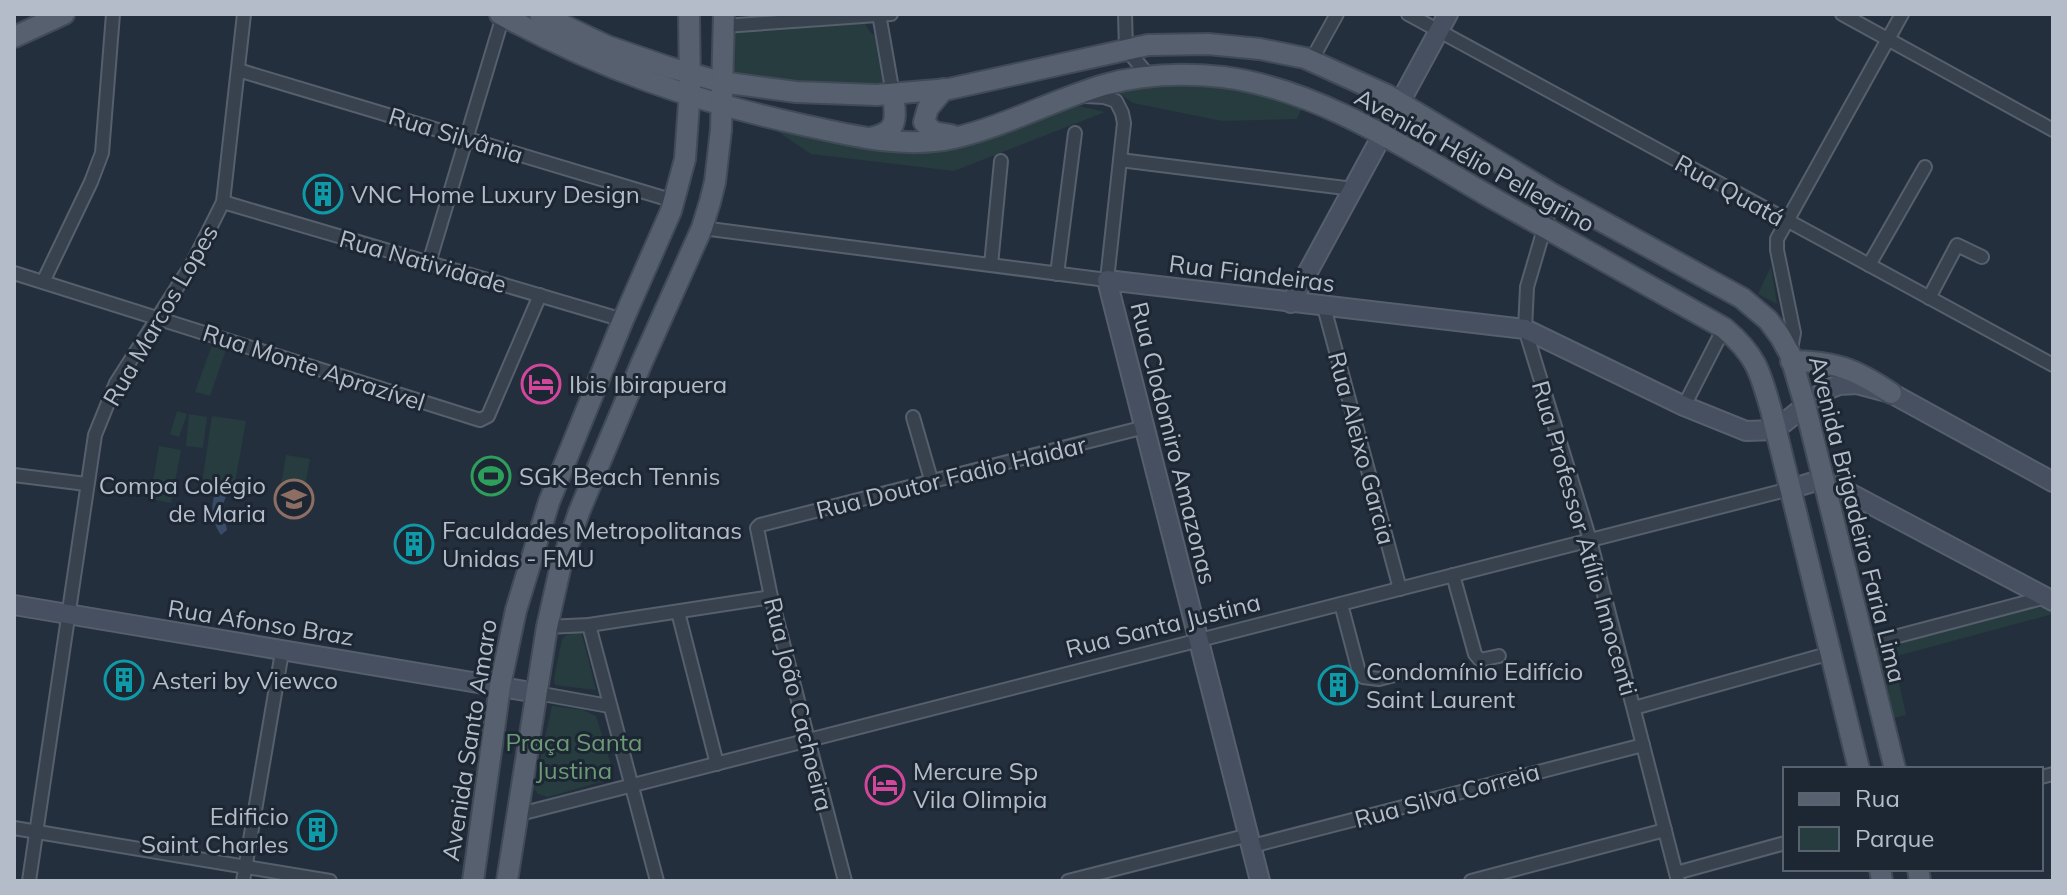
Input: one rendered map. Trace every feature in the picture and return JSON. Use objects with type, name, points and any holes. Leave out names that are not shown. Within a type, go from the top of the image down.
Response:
[{"type":"main road","points":[[14,37],[64,14]]},
{"type":"main road","name":"Avenida Hélio Pellegrino","points":[[540,14],[568,21],[607,46],[691,73],[721,82],[796,92],[893,94],[944,89],[1148,45],[1208,44],[1260,49],[1311,61],[1399,103],[1554,195],[1742,298]]},
{"type":"main road","name":"Avenida Santo Amaro","points":[[473,881],[500,686],[516,610],[549,502],[674,201],[685,159],[691,73],[689,14]]},
{"type":"main road","name":"Avenida Hélio Pellegrino","points":[[502,15],[557,45],[614,70],[690,96],[862,138],[908,142],[961,136],[1107,84],[1150,77],[1223,77],[1284,90],[1383,135],[1724,328]]},
{"type":"main road","points":[[507,881],[547,627],[560,569],[579,512],[702,228],[715,182],[724,20]]},
{"type":"main road","points":[[944,89],[925,113],[925,126],[933,132],[961,136]]},
{"type":"main road","points":[[862,138],[882,136],[891,129],[895,118],[893,94]]},
{"type":"main road","name":"Avenida Brigadeiro Faria Lima","points":[[1742,298],[1774,327],[1790,357],[1805,405],[1894,767]]},
{"type":"main road","points":[[1724,328],[1745,345],[1755,361],[1859,767]]},
{"type":"main road","points":[[1790,357],[1840,364],[1861,373],[1891,393]]},
{"type":"street","points":[[43,282],[102,153],[113,14]]},
{"type":"street","name":"Rua Marcos Lopes","points":[[29,881],[66,614],[95,435],[116,383],[192,264],[223,202],[244,14]]},
{"type":"street","points":[[879,14],[893,94]]},
{"type":"street","points":[[724,20],[891,14]]},
{"type":"street","points":[[1125,14],[1126,49],[1150,77]]},
{"type":"street","points":[[1311,61],[1337,14]]},
{"type":"street","name":"Rua Quatá","points":[[1408,14],[2053,365]]},
{"type":"street","points":[[1291,303],[1448,14]]},
{"type":"street","points":[[1842,14],[2053,130]]},
{"type":"street","points":[[1790,357],[1794,333],[1776,247],[1777,239],[1902,14]]},
{"type":"street","points":[[429,263],[502,15]]},
{"type":"street","name":"Rua Silvânia","points":[[238,70],[674,201]]},
{"type":"street","name":"Rua Clodomiro Amazonas","points":[[1075,95],[1112,98],[1119,105],[1124,123],[1107,280],[1260,881]]},
{"type":"street","points":[[1057,274],[1075,133]]},
{"type":"street","points":[[1120,160],[1353,189]]},
{"type":"street","points":[[991,265],[1001,161]]},
{"type":"street","points":[[1869,265],[1925,167]]},
{"type":"street","name":"Rua Professor Atílio Innocenti","points":[[1554,195],[1527,287],[1525,329],[1590,540],[1677,877]]},
{"type":"street","name":"Rua Natividade","points":[[223,202],[623,320]]},
{"type":"street","name":"Rua Fiandeiras","points":[[702,228],[1291,303],[1525,329],[1736,429],[1755,432],[1775,430]]},
{"type":"street","points":[[1929,298],[1957,245],[1982,257]]},
{"type":"street","name":"Rua Monte Aprazível","points":[[14,273],[480,420],[488,416],[540,295]]},
{"type":"street","name":"Rua Aleixo Garcia","points":[[1324,307],[1400,589]]},
{"type":"street","points":[[1684,406],[1724,328]]},
{"type":"street","points":[[1775,430],[1824,391],[1839,385],[1857,384],[1891,393],[2053,482]]},
{"type":"street","points":[[913,417],[932,483]]},
{"type":"street","name":"Rua Doutor Fadio Haidar","points":[[758,526],[1145,427]]},
{"type":"street","points":[[14,475],[86,484]]},
{"type":"street","points":[[1823,479],[2049,599]]},
{"type":"street","name":"Rua Santa Justina","points":[[516,815],[1823,479]]},
{"type":"street","name":"Rua João Cachoeira","points":[[758,526],[756,531],[771,597],[845,881]]},
{"type":"street","points":[[1453,575],[1475,654],[1480,660],[1499,656]]},
{"type":"street","points":[[547,627],[589,625],[771,597]]},
{"type":"street","points":[[1864,645],[2049,599]]},
{"type":"street","points":[[1341,604],[1363,677],[1379,679],[1402,673]]},
{"type":"street","name":"Rua Afonso Braz","points":[[14,605],[537,693]]},
{"type":"street","points":[[678,612],[717,764]]},
{"type":"street","points":[[589,625],[657,881]]},
{"type":"street","points":[[243,881],[282,652]]},
{"type":"street","points":[[1634,708],[1831,653]]},
{"type":"street","points":[[537,693],[609,706]]},
{"type":"street","name":"Rua Silva Correia","points":[[1068,881],[1250,841],[1643,745]]},
{"type":"street","points":[[14,828],[330,881]]},
{"type":"street","points":[[1471,881],[1665,830]]},
{"type":"street","points":[[1677,877],[1783,844]]},
{"type":"green space","points":[[865,23],[875,36],[887,86],[778,83],[731,74],[729,70],[733,67],[729,34],[740,24],[799,27]]},
{"type":"green space","points":[[1227,83],[1304,103],[1297,119],[1222,121],[1133,103],[1115,90],[1136,86]]},
{"type":"green space","points":[[1074,105],[1105,112],[954,171],[811,154],[774,129],[873,148]]},
{"type":"green space","points":[[1771,266],[1777,304],[1758,294]]},
{"type":"green space","points":[[212,345],[226,350],[210,396],[195,392]]},
{"type":"green space","points":[[177,411],[187,414],[179,437],[170,434]]},
{"type":"green space","points":[[189,414],[207,417],[203,448],[186,446]]},
{"type":"green space","points":[[212,416],[246,421],[234,488],[202,483]]},
{"type":"green space","points":[[159,446],[181,450],[171,503],[150,499]]},
{"type":"green space","points":[[286,455],[310,459],[301,506],[278,502]]},
{"type":"green space","name":"SGK Beach Tennis","points":[[478,462],[509,473],[504,490],[472,479]]},
{"type":"green space","points":[[2043,603],[2053,607],[2053,614],[1893,657],[1906,715],[1890,719],[1871,649]]},
{"type":"green space","points":[[580,631],[596,690],[555,685],[562,640],[566,635]]},
{"type":"green space","name":"Praça Santa Justina","points":[[552,706],[583,710],[596,716],[612,768],[607,780],[548,797],[534,789]]},
{"type":"water","points":[[217,490],[228,492],[222,506],[227,530],[221,535],[213,513]]},
{"type":"place","name":"VNC Home Luxury Design","points":[[323,194]]},
{"type":"place","name":"Ibis Ibirapuera","points":[[541,384]]},
{"type":"place","name":"SGK Beach Tennis","points":[[491,476]]},
{"type":"place","name":"Compa Colégio de Maria","points":[[294,499]]},
{"type":"place","name":"Faculdades Metropolitanas Unidas - FMU","points":[[414,544]]},
{"type":"place","name":"Asteri by Viewco","points":[[124,680]]},
{"type":"place","name":"Condomínio Edifício Saint Laurent","points":[[1338,685]]},
{"type":"place","name":"Mercure Sp Vila Olimpia","points":[[885,785]]},
{"type":"place","name":"Edificio Saint Charles","points":[[317,830]]}]
